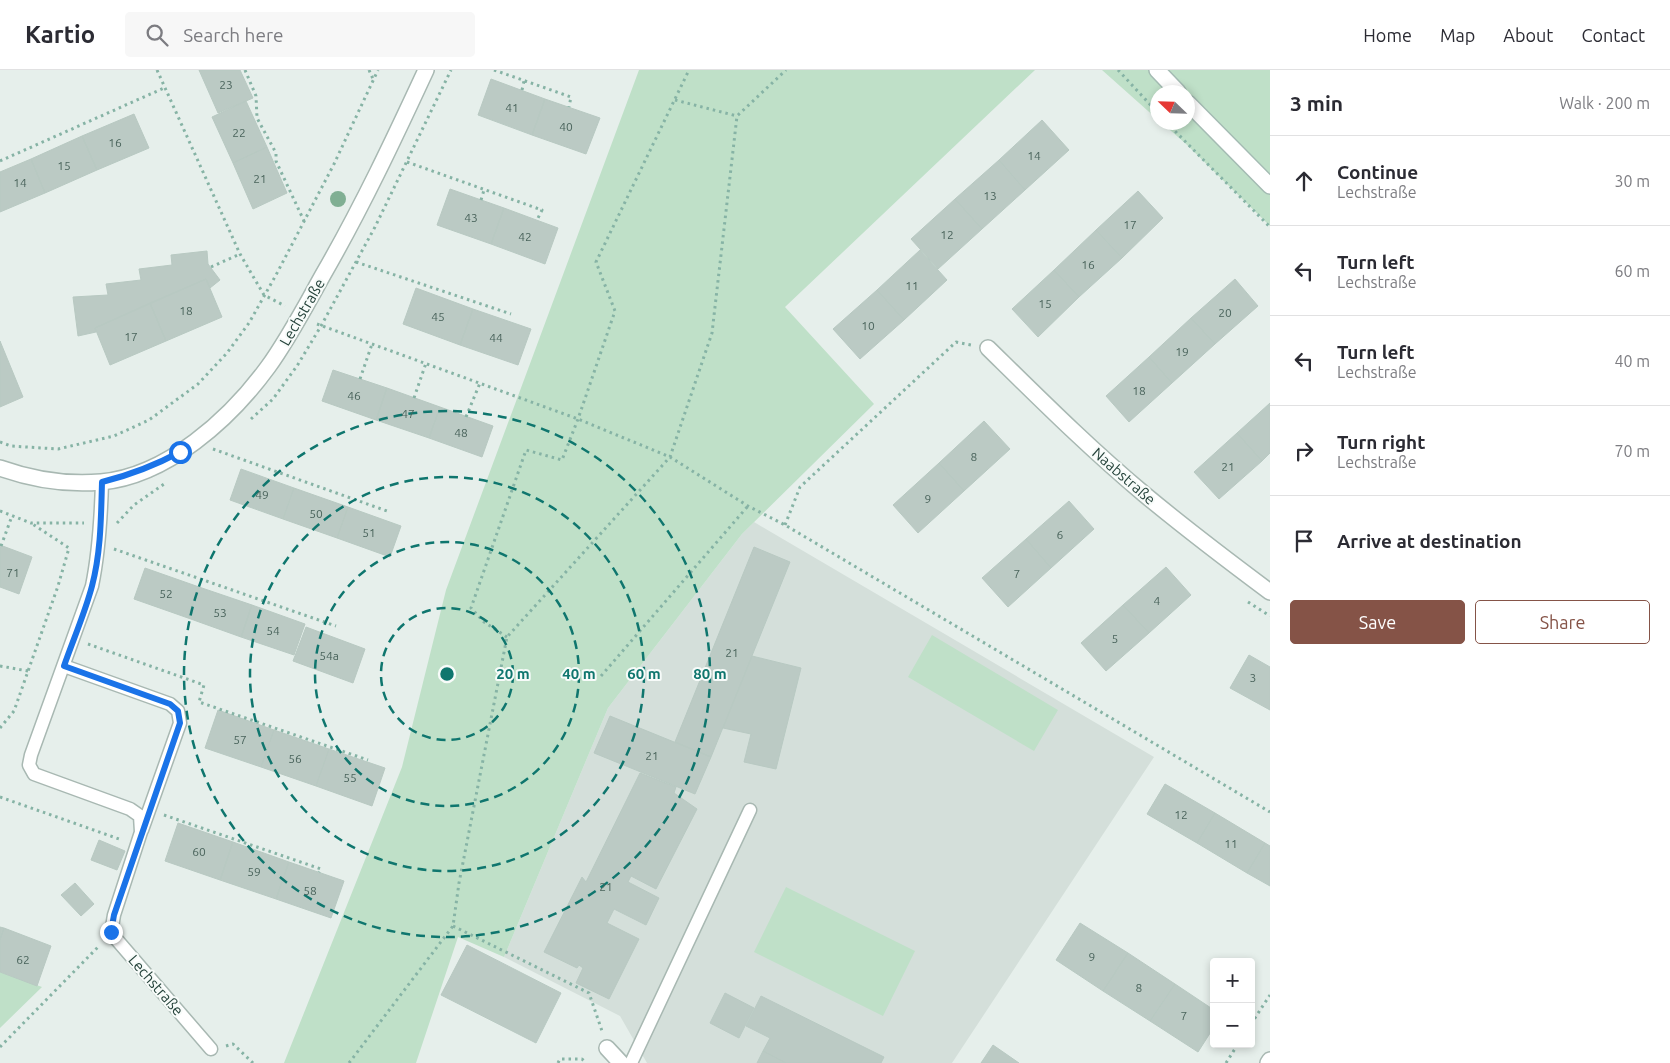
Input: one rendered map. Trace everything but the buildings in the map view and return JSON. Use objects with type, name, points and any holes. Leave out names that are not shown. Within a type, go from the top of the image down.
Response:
[{"type":"street","name":"Lechstraße","points":[[0,468],[50,480],[76,483],[102,482],[131,475],[156,465],[180,452],[201,437],[247,393],[267,368],[301,315],[363,203],[426,70]]},
{"type":"street","points":[[1157,70],[1171,85]]},
{"type":"street","points":[[1195,110],[1270,186]]},
{"type":"street","name":"Naabstraße","points":[[988,348],[1075,433],[1143,493],[1270,592]]},
{"type":"street","points":[[607,1048],[621,1063]]},
{"type":"lane","points":[[102,482],[97,563],[92,586],[29,765],[34,774],[130,810],[140,816],[141,832]]},
{"type":"lane","points":[[64,666],[170,704],[178,711],[180,723],[141,832],[114,915],[111,932]]},
{"type":"lane","points":[[632,1063],[750,810]]},
{"type":"lane","name":"Lechstraße","points":[[111,932],[211,1048]]},
{"type":"path","points":[[157,70],[240,254],[264,295],[321,326],[578,419],[670,458],[748,506],[785,525],[1270,812]]},
{"type":"path","points":[[245,70],[256,96],[257,118],[276,153],[276,161],[304,221]]},
{"type":"path","points":[[369,70],[374,80]]},
{"type":"path","points":[[0,442],[11,446],[58,449],[114,436],[149,420],[198,384],[221,359],[249,323],[334,164],[378,70]]},
{"type":"path","points":[[494,70],[571,97],[569,107]]},
{"type":"path","points":[[507,637],[484,622],[471,608],[526,450],[562,460],[615,311],[596,262],[689,70]]},
{"type":"path","points":[[349,1063],[453,926],[459,884],[507,637],[670,458],[712,333],[737,116],[786,70]]},
{"type":"path","points":[[1118,70],[1150,104]]},
{"type":"path","points":[[522,90],[524,80]]},
{"type":"path","points":[[0,161],[164,88]]},
{"type":"path","points":[[675,100],[737,116]]},
{"type":"path","points":[[1174,130],[1270,227]]},
{"type":"path","points":[[407,162],[542,210],[537,220]]},
{"type":"path","points":[[481,200],[484,190]]},
{"type":"path","points":[[211,267],[240,254]]},
{"type":"path","points":[[356,262],[511,314]]},
{"type":"path","points":[[785,525],[800,487],[956,342],[988,348]]},
{"type":"path","points":[[360,379],[372,344]]},
{"type":"path","points":[[414,398],[426,363]]},
{"type":"path","points":[[466,416],[480,383]]},
{"type":"path","points":[[213,449],[387,511]]},
{"type":"path","points":[[601,676],[748,506]]},
{"type":"path","points":[[1,546],[12,516]]},
{"type":"path","points":[[0,728],[14,711],[58,586],[69,548],[31,523]]},
{"type":"path","points":[[116,531],[118,523]]},
{"type":"path","points":[[112,556],[115,540]]},
{"type":"path","points":[[113,548],[336,626]]},
{"type":"path","points":[[90,635],[87,644],[204,685],[199,702],[368,760]]},
{"type":"path","points":[[0,666],[28,671]]},
{"type":"path","points":[[159,814],[320,869],[319,872]]},
{"type":"path","points":[[453,926],[589,993],[607,1048]]},
{"type":"path","points":[[0,1047],[111,932]]},
{"type":"path","points":[[1255,1018],[1270,995]]},
{"type":"path","points":[[211,1048],[234,1044],[252,1063]]},
{"type":"path","points":[[1226,1063],[1235,1048]]},
{"type":"path","points":[[558,1063],[560,1059],[582,1059],[586,1063]]},
{"type":"shaded area","points":[[754,522],[1154,757],[952,1063],[647,1063],[620,1016],[504,957],[608,708],[742,534]]},
{"type":"green space","points":[[639,70],[1035,70],[785,307],[874,404],[742,534],[608,708],[504,957],[458,937],[416,1063],[284,1063],[402,767],[446,590]]},
{"type":"green space","points":[[1102,70],[1270,70],[1270,226],[1170,130],[1195,130],[1195,85],[1150,85],[1150,113]]},
{"type":"green space","points":[[932,635],[1058,710],[1034,751],[908,677]]},
{"type":"green space","points":[[786,887],[915,951],[883,1016],[754,952]]},
{"type":"green space","points":[[0,972],[42,987],[0,1028]]},
{"type":"route","points":[[111,932],[114,915],[141,832],[180,723],[178,711],[170,704],[64,666],[92,586],[97,563],[102,482],[131,475],[156,465],[180,452]]}]
